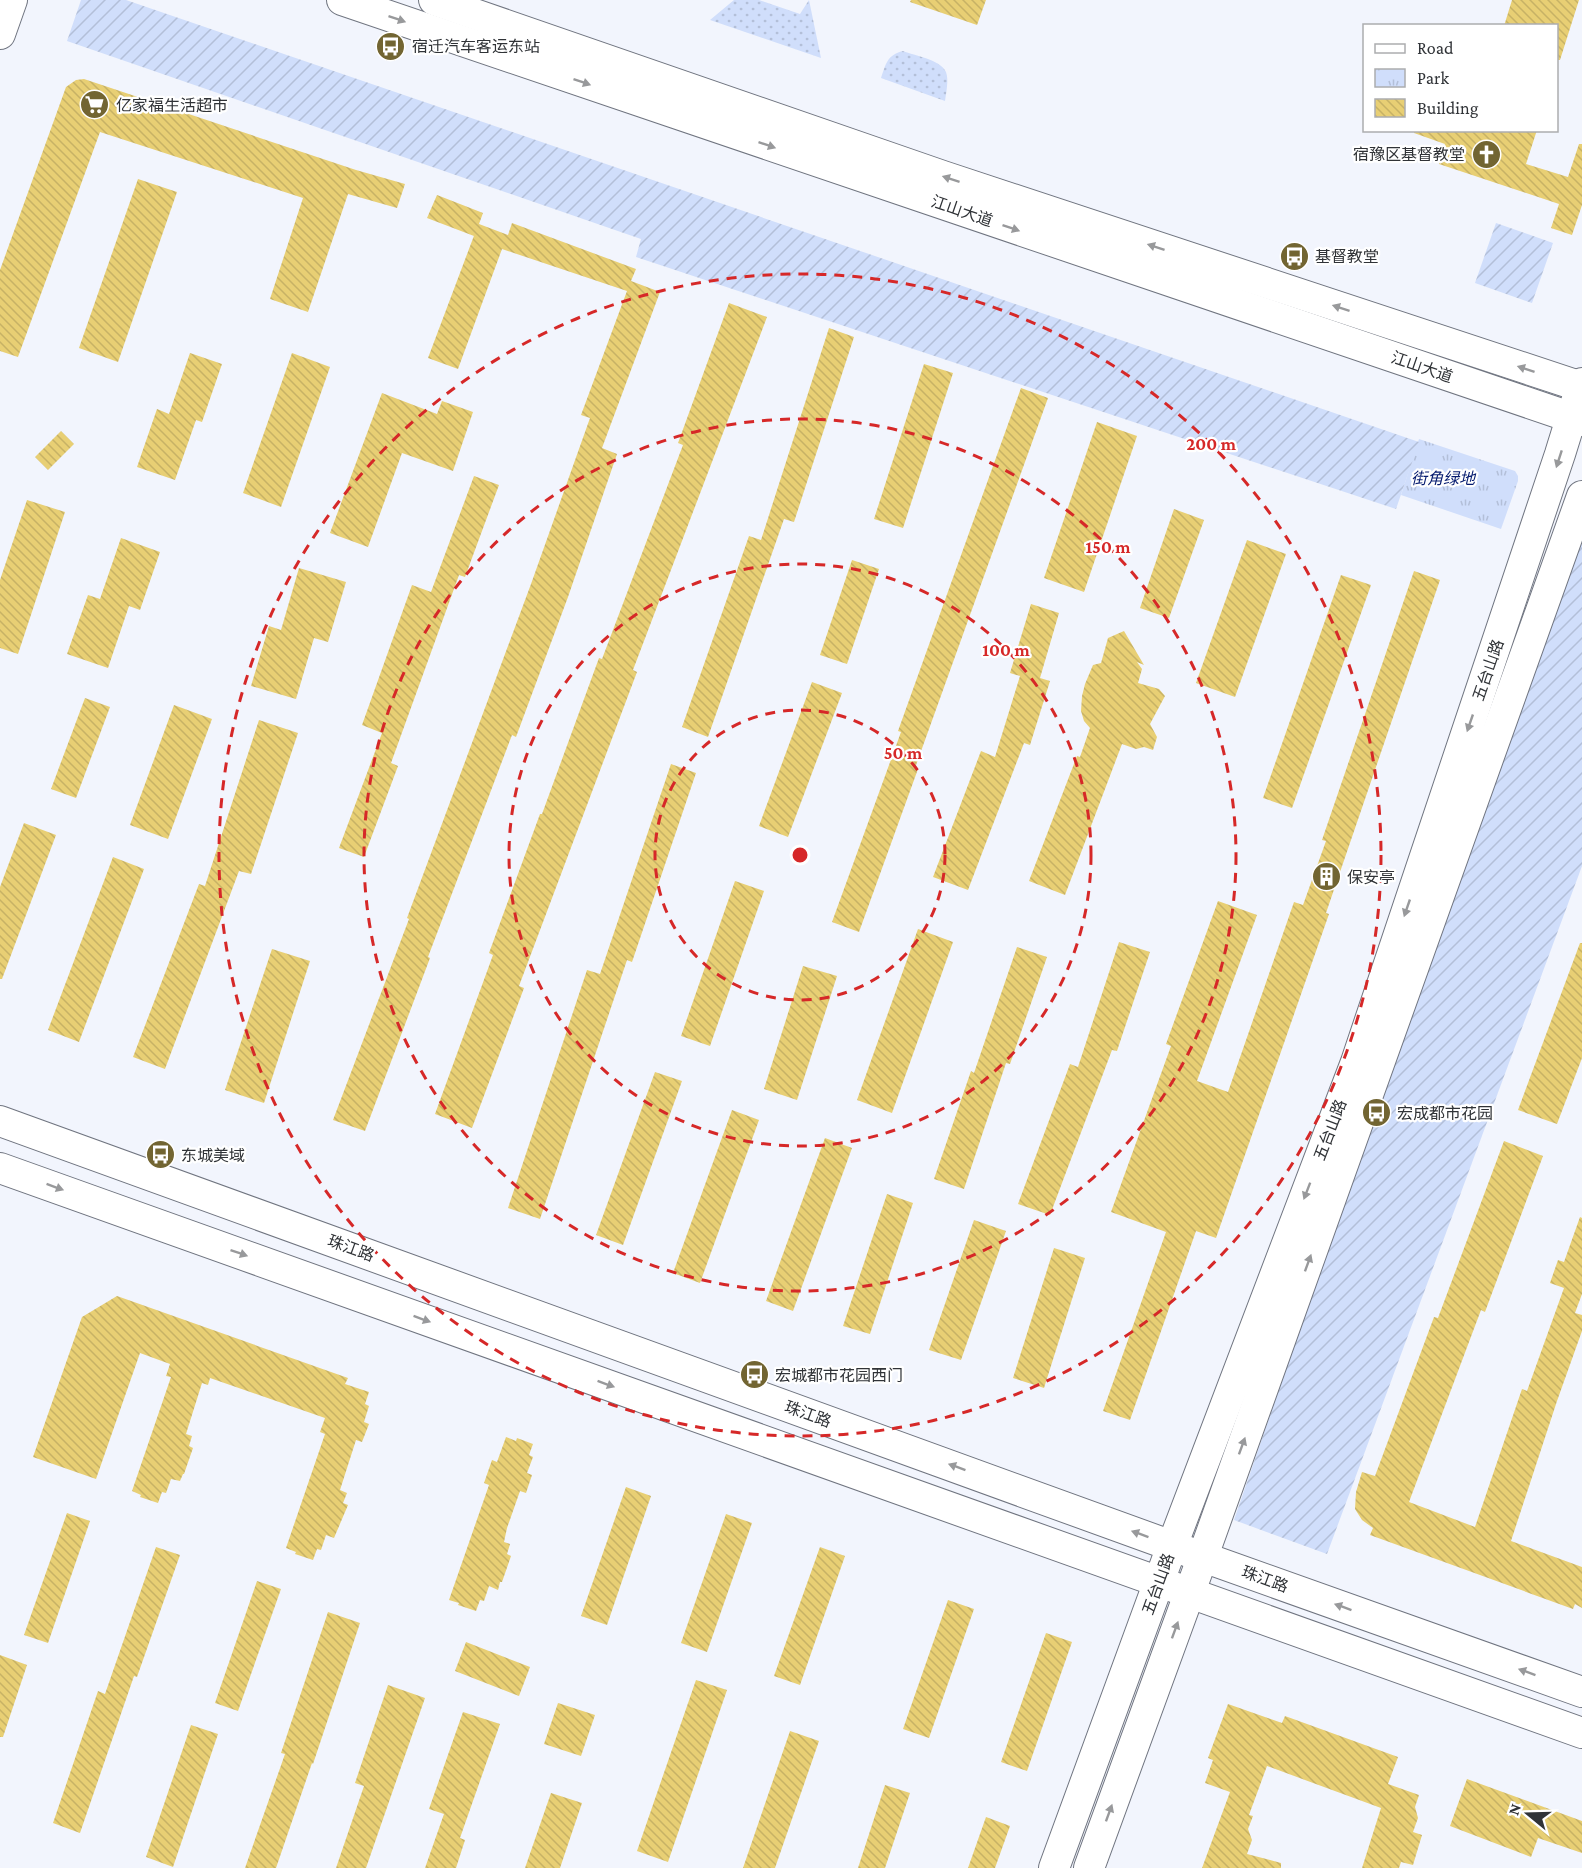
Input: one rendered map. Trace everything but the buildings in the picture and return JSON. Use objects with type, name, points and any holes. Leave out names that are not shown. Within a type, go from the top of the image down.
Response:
[{"type":"main road","points":[[0,34],[12,0]]},
{"type":"main road","name":"江山大道","points":[[342,0],[1576,420]]},
{"type":"main road","name":"江山大道","points":[[434,0],[943,176],[1582,385]]},
{"type":"main road","name":"五台山路","points":[[1054,1868],[1172,1546],[1356,1062],[1576,420],[1582,385]]},
{"type":"main road","name":"五台山路","points":[[1089,1868],[1203,1557],[1582,496]]},
{"type":"main road","name":"珠江路","points":[[0,1121],[1172,1546],[1582,1692]]},
{"type":"main road","points":[[0,1168],[1582,1732]]},
{"type":"green space","points":[[81,0],[126,0],[1419,442],[1396,509],[636,257],[641,239],[67,41]]},
{"type":"green space","points":[[734,0],[759,0],[800,14],[809,0],[821,58],[710,20]]},
{"type":"green space","points":[[903,51],[933,61],[943,68],[947,79],[945,101],[881,78],[890,58]]},
{"type":"green space","points":[[1496,223],[1553,243],[1532,303],[1475,283]]},
{"type":"green space","name":"街角绿地","points":[[1419,439],[1515,471],[1518,481],[1501,529],[1401,495]]},
{"type":"green space","points":[[1582,535],[1582,866],[1327,1554],[1234,1520]]},
{"type":"place","name":"宿迁汽车客运东站","points":[[391,46]]},
{"type":"place","name":"亿家福生活超市","points":[[95,105]]},
{"type":"place","name":"宿豫区基督教堂","points":[[1486,154]]},
{"type":"place","name":"基督教堂","points":[[1294,256]]},
{"type":"place","name":"保安亭","points":[[1326,877]]},
{"type":"place","name":"宏成都市花园","points":[[1376,1113]]},
{"type":"place","name":"东城美域","points":[[160,1155]]},
{"type":"place","name":"宏城都市花园西门","points":[[754,1375]]}]
